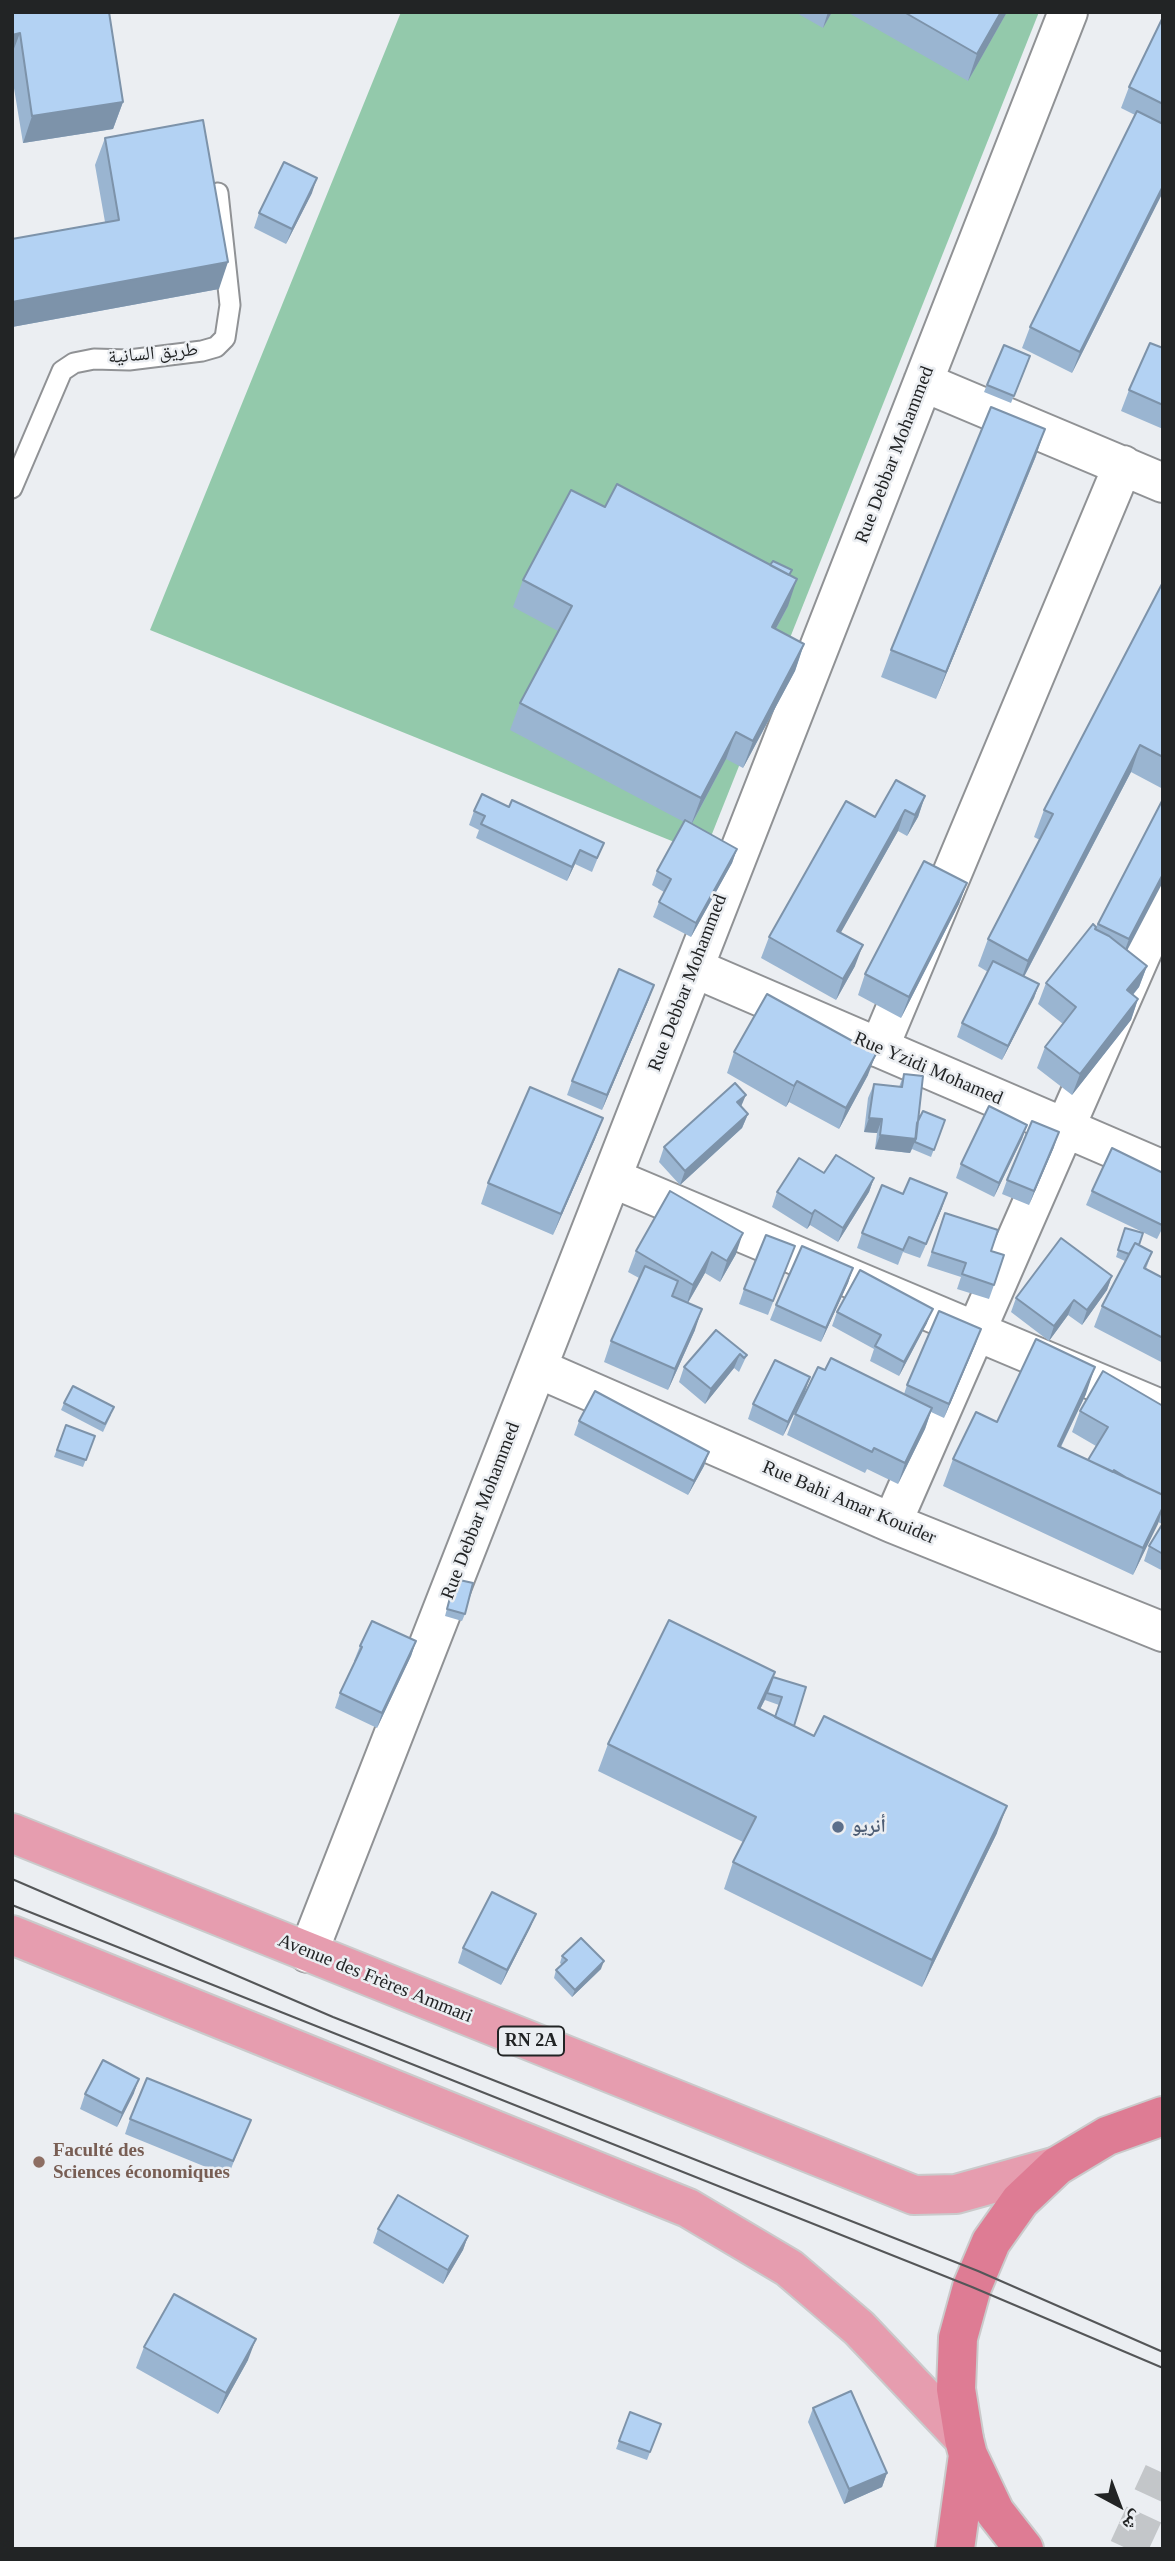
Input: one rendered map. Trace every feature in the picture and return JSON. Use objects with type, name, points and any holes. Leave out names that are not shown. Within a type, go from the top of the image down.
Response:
[{"type":"highway","points":[[1024,2549],[995,2512],[966,2447],[956,2389],[958,2338],[972,2287],[991,2242],[1020,2201],[1057,2166],[1107,2136],[1163,2116]]},
{"type":"highway","points":[[955,2549],[966,2447]]},
{"type":"main road","name":"Avenue des Frères Ammari","points":[[12,1833],[914,2195],[956,2194],[1057,2166]]},
{"type":"main road","points":[[12,1935],[688,2208],[789,2268],[859,2328],[966,2447]]},
{"type":"street","name":"Rue Debbar Mohammed","points":[[308,1953],[1068,12]]},
{"type":"street","points":[[923,382],[1163,483]]},
{"type":"street","points":[[879,1048],[1123,465]]},
{"type":"street","points":[[892,1523],[1065,1128],[1158,926]]},
{"type":"street","name":"Rue Yzidi Mohamed","points":[[694,968],[1163,1170]]},
{"type":"street","points":[[612,1178],[1163,1410]]},
{"type":"street","name":"Rue Bahi Amar Kouider","points":[[537,1368],[892,1523],[1163,1632]]},
{"type":"lane","name":"طريق السانية","points":[[12,488],[62,371],[74,363],[94,359],[129,360],[202,351],[216,347],[225,338],[230,305],[218,193]]},
{"type":"green space","points":[[401,12],[1039,12],[704,854],[150,630]]},
{"type":"building","points":[[12,12],[109,12],[123,102],[32,116],[20,33],[12,35]]},
{"type":"building","points":[[904,12],[1001,12],[977,54]]},
{"type":"building","points":[[1163,17],[1163,104],[1129,87]]},
{"type":"building","points":[[1137,111],[1163,124],[1163,186],[1080,352],[1030,327]]},
{"type":"building","points":[[203,120],[228,262],[12,302],[12,239],[119,220],[105,138]]},
{"type":"building","points":[[284,162],[317,178],[292,229],[259,213]]},
{"type":"building","points":[[1150,343],[1163,348],[1163,405],[1129,390]]},
{"type":"building","points":[[1004,345],[1030,356],[1014,396],[987,385]]},
{"type":"building","points":[[991,407],[1045,429],[946,672],[891,650]]},
{"type":"building","points":[[617,484],[797,579],[772,627],[804,644],[753,741],[736,732],[701,798],[520,703],[572,606],[523,580],[571,490],[605,507]]},
{"type":"building","points":[[773,561],[792,570],[789,575],[770,565]]},
{"type":"building","points":[[1163,582],[1163,757],[1140,745],[1028,961],[988,939],[1053,814],[1044,810]]},
{"type":"building","points":[[896,780],[925,796],[915,815],[905,810],[837,931],[863,945],[843,979],[769,937],[846,801],[875,817]]},
{"type":"building","points":[[482,794],[509,807],[512,800],[604,843],[597,858],[580,850],[572,867],[481,824],[485,816],[474,811]]},
{"type":"building","points":[[1163,799],[1163,874],[1129,939],[1098,924]]},
{"type":"building","points":[[685,820],[737,849],[696,923],[659,902],[671,879],[657,871]]},
{"type":"building","points":[[924,861],[967,883],[909,997],[865,974]]},
{"type":"building","points":[[1093,924],[1095,929],[1109,936],[1147,966],[1127,990],[1138,999],[1080,1074],[1045,1047],[1076,1007],[1046,983]]},
{"type":"building","points":[[993,961],[1039,984],[1008,1046],[962,1023]]},
{"type":"building","points":[[619,969],[654,985],[607,1095],[572,1081]]},
{"type":"building","points":[[767,994],[876,1054],[846,1108],[797,1081],[794,1086],[734,1052]]},
{"type":"building","points":[[904,1074],[923,1076],[916,1139],[880,1135],[882,1119],[869,1118],[874,1084],[902,1087]]},
{"type":"building","points":[[735,1083],[746,1095],[737,1102],[748,1114],[685,1171],[664,1147]]},
{"type":"building","points":[[530,1087],[603,1118],[561,1214],[488,1183]]},
{"type":"building","points":[[989,1106],[1027,1125],[999,1183],[961,1164]]},
{"type":"building","points":[[923,1111],[945,1120],[934,1150],[915,1142],[917,1123]]},
{"type":"building","points":[[1032,1121],[1059,1132],[1034,1191],[1007,1180]]},
{"type":"building","points":[[1112,1148],[1163,1173],[1162,1225],[1092,1191]]},
{"type":"building","points":[[836,1155],[874,1178],[843,1228],[815,1210],[812,1214],[777,1192],[799,1158],[824,1173]]},
{"type":"building","points":[[910,1178],[947,1193],[926,1244],[909,1237],[903,1250],[862,1233],[882,1185],[903,1194]]},
{"type":"building","points":[[670,1191],[743,1233],[727,1261],[712,1252],[693,1285],[636,1251]]},
{"type":"building","points":[[945,1213],[998,1230],[991,1251],[1004,1255],[994,1285],[962,1274],[966,1263],[932,1252]]},
{"type":"building","points":[[1125,1228],[1143,1233],[1139,1245],[1135,1243],[1129,1254],[1118,1250]]},
{"type":"building","points":[[766,1235],[795,1246],[773,1301],[744,1289]]},
{"type":"building","points":[[1061,1238],[1112,1276],[1087,1310],[1074,1300],[1054,1326],[1016,1298]]},
{"type":"building","points":[[1135,1243],[1152,1252],[1144,1268],[1163,1278],[1163,1338],[1102,1306]]},
{"type":"building","points":[[802,1246],[853,1268],[826,1328],[776,1305]]},
{"type":"building","points":[[645,1266],[678,1281],[672,1296],[702,1309],[675,1369],[611,1341]]},
{"type":"building","points":[[860,1270],[933,1309],[904,1362],[875,1346],[881,1335],[837,1312]]},
{"type":"building","points":[[939,1311],[981,1329],[949,1404],[907,1385]]},
{"type":"building","points":[[716,1330],[747,1355],[744,1358],[740,1354],[711,1389],[684,1367]]},
{"type":"building","points":[[1036,1339],[1095,1367],[1058,1446],[1163,1495],[1163,1507],[1143,1548],[953,1459],[976,1412],[997,1422]]},
{"type":"building","points":[[831,1358],[932,1408],[905,1463],[874,1448],[872,1452],[795,1414],[818,1367],[825,1370]]},
{"type":"building","points":[[775,1360],[810,1377],[788,1422],[753,1404]]},
{"type":"building","points":[[1103,1371],[1163,1406],[1163,1495],[1088,1460],[1108,1427],[1080,1411]]},
{"type":"building","points":[[73,1386],[114,1407],[105,1424],[64,1403]]},
{"type":"building","points":[[595,1391],[709,1452],[694,1481],[579,1421]]},
{"type":"building","points":[[66,1425],[95,1436],[86,1460],[57,1450]]},
{"type":"building","points":[[1163,1523],[1163,1554],[1149,1546]]},
{"type":"building","points":[[455,1579],[473,1583],[465,1614],[447,1609]]},
{"type":"building","points":[[669,1620],[775,1672],[758,1708],[814,1736],[824,1716],[1007,1806],[932,1960],[733,1862],[756,1817],[608,1744]]},
{"type":"building","points":[[372,1621],[416,1641],[382,1713],[340,1693]]},
{"type":"building","points":[[773,1677],[806,1687],[794,1726],[775,1717],[782,1697],[767,1693]]},
{"type":"building","points":[[492,1892],[536,1914],[507,1970],[463,1948]]},
{"type":"building","points":[[581,1938],[604,1961],[575,1990],[556,1970],[567,1960],[562,1956]]},
{"type":"building","points":[[103,2060],[139,2079],[122,2113],[85,2094]]},
{"type":"building","points":[[147,2078],[251,2120],[233,2161],[130,2119]]},
{"type":"building","points":[[398,2195],[468,2236],[448,2270],[378,2229]]},
{"type":"building","points":[[174,2294],[256,2339],[226,2393],[144,2347]]},
{"type":"building","points":[[851,2391],[887,2473],[849,2489],[813,2408]]},
{"type":"building","points":[[630,2412],[661,2424],[650,2452],[619,2441]]},
{"type":"tunnel","points":[[1128,2549],[1163,2473]]},
{"type":"tram line","points":[[12,1879],[333,2017],[978,2271],[1163,2352]]},
{"type":"tram line","points":[[12,1905],[972,2287],[1163,2368]]},
{"type":"place","name":"أنريو","points":[[838,1827]]},
{"type":"place","name":"Faculté des Sciences économiques","points":[[39,2162]]}]
